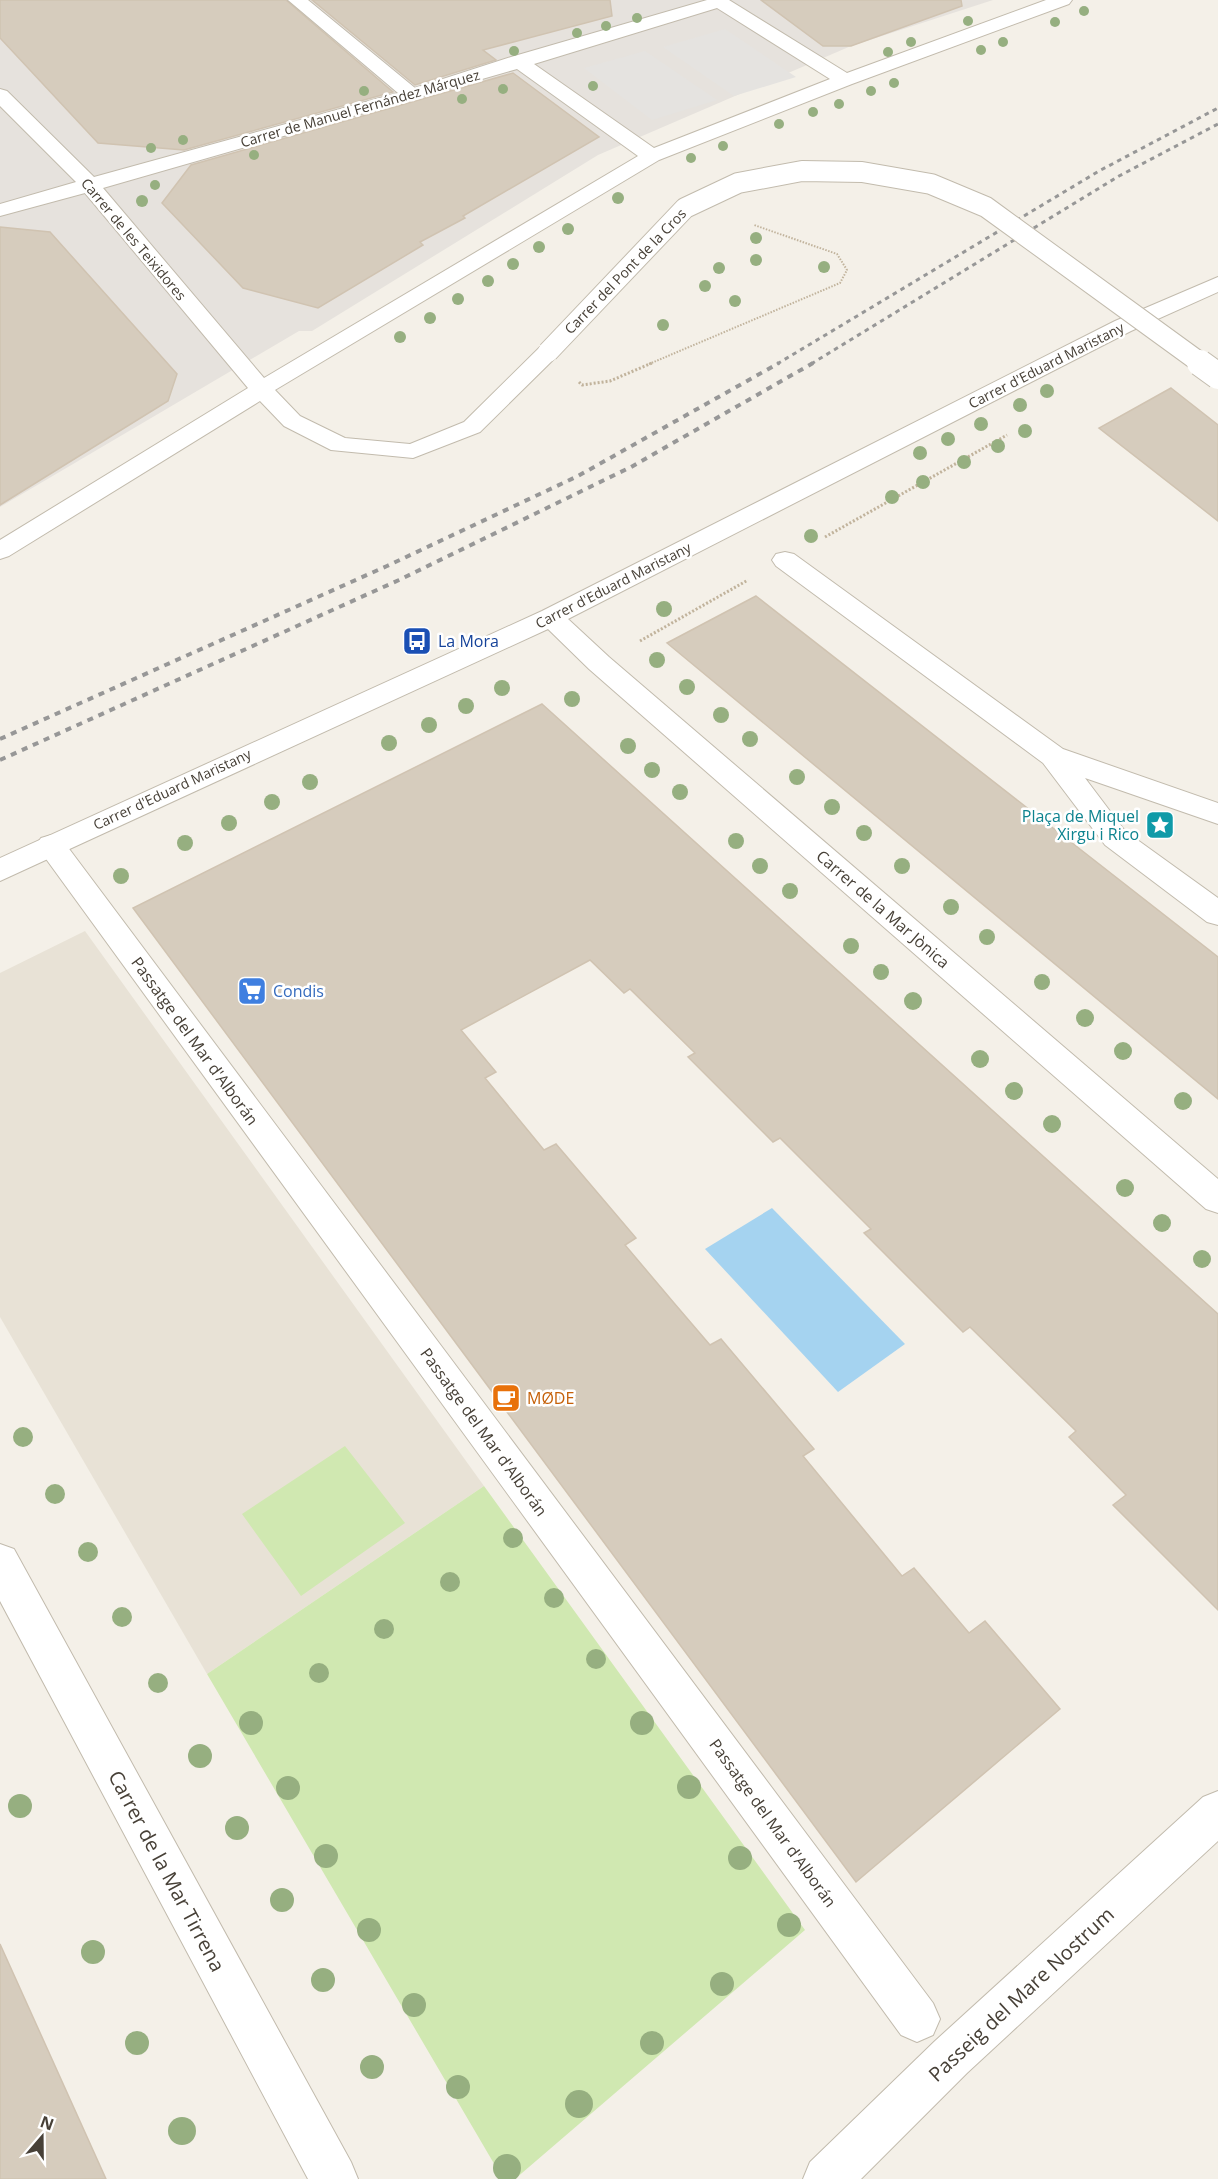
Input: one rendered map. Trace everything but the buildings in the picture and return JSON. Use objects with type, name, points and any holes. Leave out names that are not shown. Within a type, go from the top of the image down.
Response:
[{"type":"street","points":[[297,0],[412,95]]},
{"type":"street","points":[[0,551],[239,405],[261,388],[652,156],[845,80],[1063,0]]},
{"type":"street","points":[[718,1],[845,80]]},
{"type":"street","name":"Carrer de Manuel Fernández Márquez","points":[[0,210],[412,95],[718,1]]},
{"type":"street","points":[[518,61],[652,156]]},
{"type":"street","name":"Carrer de les Teixidores","points":[[0,95],[19,126],[89,184],[261,388]]},
{"type":"street","name":"Carrer del Pont de la Cros","points":[[261,388],[292,421],[340,446],[413,451],[472,427],[548,352],[685,208],[738,183],[802,171],[862,172],[931,184],[986,207],[1218,376]]},
{"type":"street","name":"Carrer d'Eduard Maristany","points":[[0,870],[551,617],[1123,326],[1218,284]]},
{"type":"street","points":[[785,560],[1053,756],[1115,838],[1218,914]]},
{"type":"street","name":"Carrer de la Mar Jònica","points":[[551,617],[599,663],[1218,1199]]},
{"type":"street","points":[[1053,756],[1218,814]]},
{"type":"street","name":"Passatge del Mar d'Alborán","points":[[51,845],[917,2019]]},
{"type":"street","name":"Carrer de la Mar Tirrena","points":[[0,1562],[334,2179]]},
{"type":"street","name":"Passeig del Mare Nostrum","points":[[827,2179],[951,2056],[1218,1812]]},
{"type":"path","points":[[574,376],[582,385],[610,381],[840,283]]},
{"type":"path","points":[[634,644],[1010,433]]},
{"type":"shaded area","points":[[0,0],[993,0],[851,46],[598,155],[312,331],[299,331],[0,507]]},
{"type":"shaded area","points":[[725,29],[796,77],[734,96],[663,47]]},
{"type":"shaded area","points":[[645,51],[717,100],[652,120],[584,68]]},
{"type":"shaded area","points":[[85,931],[484,1486],[207,1674],[0,1317],[0,973]]},
{"type":"green space","points":[[345,1446],[405,1523],[301,1596],[242,1514]]},
{"type":"green space","points":[[484,1486],[805,1930],[515,2179],[503,2179],[207,1674]]},
{"type":"water","points":[[772,1208],[905,1344],[838,1392],[705,1249]]},
{"type":"railway","points":[[777,364],[1099,171],[1218,108]]},
{"type":"railway","points":[[811,364],[1119,176],[1218,124]]},
{"type":"railway","points":[[0,739],[387,566],[578,476],[779,363]]},
{"type":"railway","points":[[0,760],[399,580],[631,467],[813,363]]},
{"type":"place","name":"La Mora","points":[[417,641]]},
{"type":"place","name":"Plaça de Miquel Xirgu i Rico","points":[[1160,825]]},
{"type":"place","name":"Condis","points":[[252,991]]},
{"type":"place","name":"MØDE","points":[[506,1398]]}]
